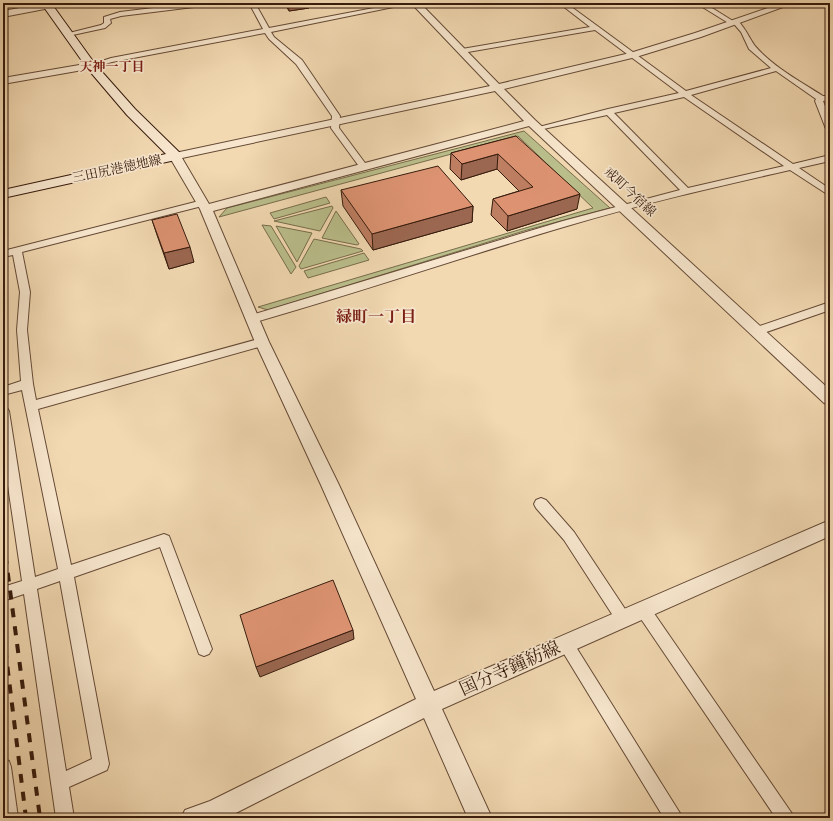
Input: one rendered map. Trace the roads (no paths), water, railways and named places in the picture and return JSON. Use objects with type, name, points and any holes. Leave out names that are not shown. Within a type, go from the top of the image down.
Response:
[{"type":"main road","name":"三田尻港徳地線","points":[[47,4],[91,66],[131,112],[175,156]]},
{"type":"main road","name":"三田尻港徳地線","points":[[3,194],[175,156]]},
{"type":"street","points":[[3,14],[47,4],[63,3]]},
{"type":"street","points":[[68,34],[103,27],[108,23],[106,18],[120,14],[210,3]]},
{"type":"street","points":[[252,3],[271,38],[299,62],[336,116],[335,128],[364,167]]},
{"type":"street","points":[[3,81],[91,66],[111,60],[410,3]]},
{"type":"street","name":"戒町今宿線","points":[[415,3],[535,125],[830,399]]},
{"type":"street","points":[[562,3],[685,94],[830,193]]},
{"type":"street","points":[[699,3],[734,23],[744,31],[752,47],[776,69],[781,70],[826,98],[819,102],[830,129]]},
{"type":"street","points":[[480,818],[330,485],[262,342],[204,206],[175,156],[498,87],[634,55],[734,23],[790,3]]},
{"type":"street","points":[[462,51],[596,28]]},
{"type":"street","points":[[3,254],[535,125],[685,94],[776,69]]},
{"type":"street","points":[[608,111],[687,192]]},
{"type":"street","points":[[252,319],[321,300],[529,234],[624,207],[830,158]]},
{"type":"street","points":[[17,250],[25,292],[22,330],[27,384],[66,573],[101,764],[60,782]]},
{"type":"street","points":[[758,331],[830,306]]},
{"type":"street","points":[[32,406],[262,342]]},
{"type":"street","points":[[3,392],[27,384]]},
{"type":"street","points":[[3,411],[65,818]]},
{"type":"street","points":[[541,504],[569,536],[624,620]]},
{"type":"street","name":"国分寺鐘紡線","points":[[193,818],[213,812],[429,704],[624,620],[830,528]]},
{"type":"street","points":[[3,594],[164,540],[204,649]]},
{"type":"street","points":[[644,611],[786,818]]},
{"type":"street","points":[[566,644],[674,818]]},
{"type":"street","points":[[3,767],[9,818]]},
{"type":"railway","points":[[3,537],[40,818]]},
{"type":"railway","points":[[3,631],[26,818]]},
{"type":"district","name":"天神一丁目","points":[[112,67]]},
{"type":"district","name":"緑町一丁目","points":[[376,317]]}]
